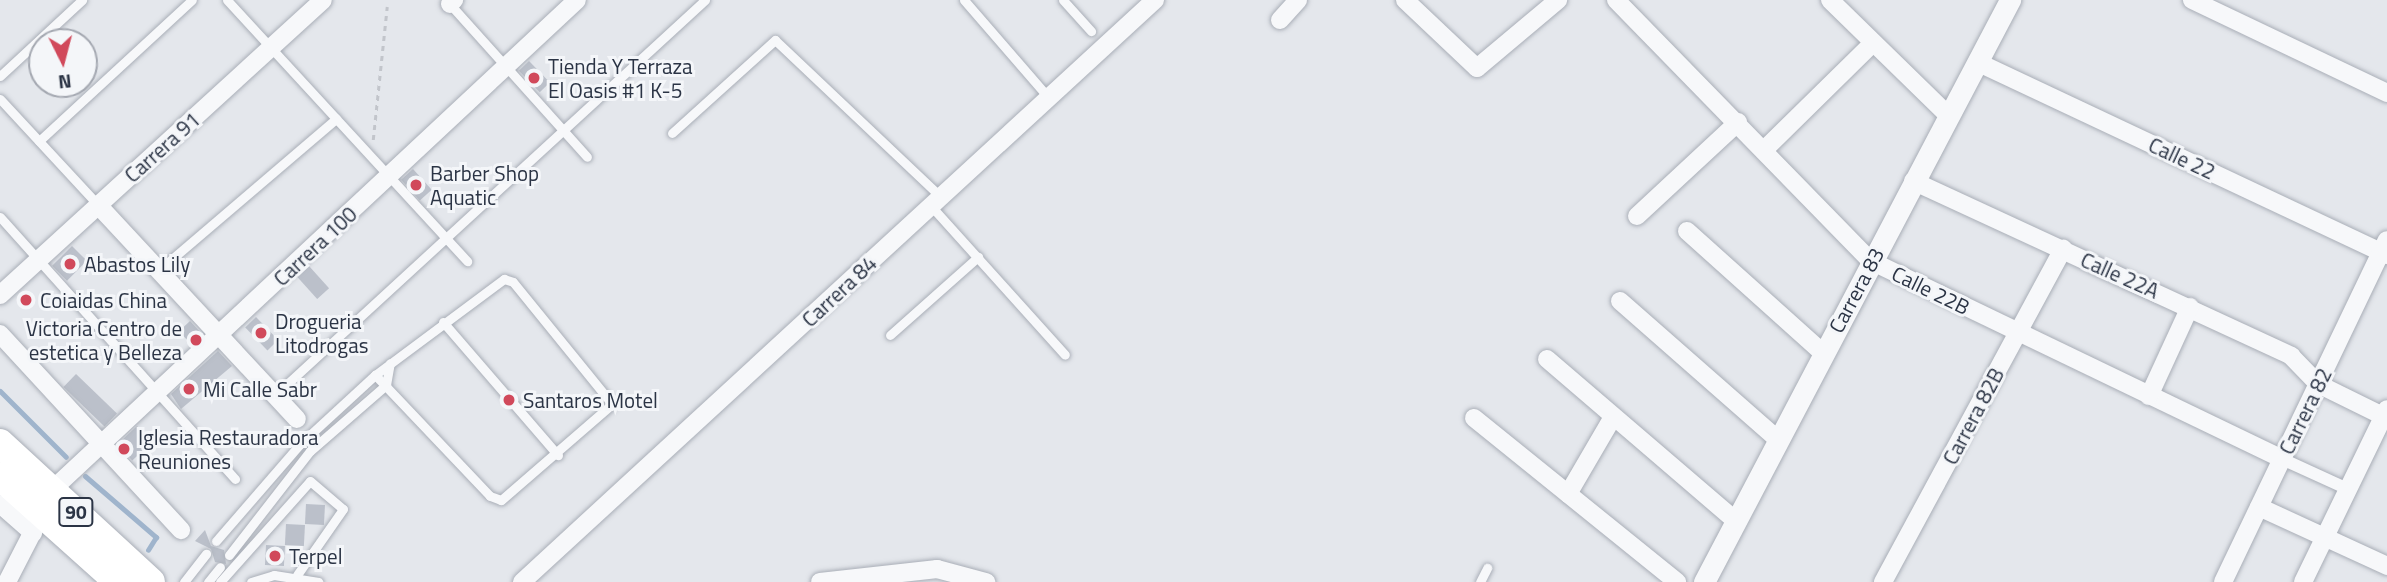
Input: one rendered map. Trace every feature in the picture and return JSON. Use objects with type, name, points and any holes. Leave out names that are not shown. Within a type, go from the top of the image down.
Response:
[{"type":"highway","name":"90","points":[[0,443],[43,513],[151,582]]},
{"type":"highway","name":"90","points":[[0,477],[118,582]]},
{"type":"street","name":"Carrera 91","points":[[0,295],[323,0]]},
{"type":"street","name":"Carrera 100","points":[[7,582],[43,513],[102,446],[577,0]]},
{"type":"street","name":"Carrera 84","points":[[522,582],[1155,0]]},
{"type":"street","points":[[1280,20],[1298,0]]},
{"type":"street","points":[[1405,0],[1477,68],[1558,0]]},
{"type":"street","name":"Calle 22B","points":[[1616,0],[1765,149],[1871,261],[2282,459]]},
{"type":"street","points":[[1830,0],[1872,44],[1948,115]]},
{"type":"street","name":"Carrera 83","points":[[1704,582],[2010,0]]},
{"type":"street","points":[[2192,0],[2387,93]]},
{"type":"street","points":[[1765,149],[1872,44]]},
{"type":"street","name":"Calle 22","points":[[1977,62],[2385,249]]},
{"type":"street","points":[[1637,216],[1738,122]]},
{"type":"street","name":"Calle 22A","points":[[1913,181],[2291,356],[2318,384],[2386,415]]},
{"type":"street","points":[[98,205],[297,419]]},
{"type":"street","points":[[1687,231],[1823,353]]},
{"type":"street","name":"Carrera 82B","points":[[1883,582],[2063,249]]},
{"type":"street","name":"Carrera 82","points":[[2222,582],[2385,249]]},
{"type":"street","points":[[1620,301],[1778,440]]},
{"type":"street","points":[[2149,396],[2190,307]]},
{"type":"street","points":[[0,334],[181,530]]},
{"type":"street","points":[[1547,359],[1736,521]]},
{"type":"street","points":[[2303,582],[2386,415]]},
{"type":"street","points":[[1567,494],[1613,417]]},
{"type":"street","points":[[1474,418],[1676,582]]},
{"type":"street","points":[[2282,459],[2350,490]]},
{"type":"street","points":[[0,504],[43,513]]},
{"type":"street","points":[[2259,507],[2385,568]]},
{"type":"street","points":[[820,582],[937,569],[986,582]]},
{"type":"lane","points":[[0,76],[82,0]]},
{"type":"lane","points":[[39,141],[192,0]]},
{"type":"lane","points":[[227,0],[467,261]]},
{"type":"lane","points":[[275,395],[561,129],[705,0]]},
{"type":"lane","points":[[964,0],[1049,98]]},
{"type":"lane","points":[[1063,0],[1091,31]]},
{"type":"lane","points":[[450,1],[587,157]]},
{"type":"lane","points":[[672,133],[771,39],[936,201],[978,257],[1065,355]]},
{"type":"lane","points":[[0,100],[98,205]]},
{"type":"lane","points":[[159,270],[336,118]]},
{"type":"lane","points":[[0,217],[235,480]]},
{"type":"lane","points":[[890,335],[978,257]]},
{"type":"lane","points":[[216,541],[300,444],[375,374],[492,284],[513,282],[609,392],[608,413],[510,496],[490,496],[375,374]]},
{"type":"lane","points":[[443,322],[558,455]]},
{"type":"lane","points":[[229,555],[310,451],[386,385],[390,363]]},
{"type":"lane","points":[[220,582],[310,481],[343,509],[297,575]]},
{"type":"lane","points":[[184,582],[206,554]]},
{"type":"lane","points":[[208,582],[220,567]]},
{"type":"lane","points":[[1480,582],[1487,568]]},
{"type":"lane","points":[[251,582],[297,575],[318,582]]},
{"type":"path","points":[[368,153],[380,122],[376,94],[387,7]]},
{"type":"building","name":"Tienda Y Terraza El Oasis #1 K-5","points":[[529,61],[550,83],[540,92],[519,71]]},
{"type":"building","name":"Barber Shop Aquatic","points":[[413,169],[432,190],[420,201],[401,180]]},
{"type":"building","name":"Abastos Lily","points":[[72,246],[87,261],[67,281],[52,266]]},
{"type":"building","points":[[309,266],[329,288],[317,299],[297,277]]},
{"type":"building","name":"Drogueria Litodrogas","points":[[256,317],[278,340],[267,350],[245,327]]},
{"type":"building","points":[[190,321],[202,334],[191,344],[179,331]]},
{"type":"building","points":[[218,351],[232,366],[181,409],[171,394]]},
{"type":"building","points":[[76,374],[117,414],[104,427],[63,387]]},
{"type":"building","points":[[137,426],[152,442],[132,461],[117,444]]},
{"type":"building","name":"Terpel","points":[[306,504],[325,505],[324,525],[305,524]]},
{"type":"building","name":"Terpel","points":[[286,524],[305,525],[304,546],[285,545]]},
{"type":"building","points":[[205,530],[211,546],[224,550],[226,564],[215,562],[211,549],[195,541]]},
{"type":"building","name":"Terpel","points":[[266,545],[285,546],[284,566],[265,565]]},
{"type":"waterway","points":[[0,391],[66,457]]},
{"type":"waterway","points":[[85,476],[156,537],[148,550]]},
{"type":"place","name":"Tienda Y Terraza El Oasis #1 K-5","points":[[534,78]]},
{"type":"place","name":"Barber Shop Aquatic","points":[[416,185]]},
{"type":"place","name":"Abastos Lily","points":[[70,264]]},
{"type":"place","name":"Coiaidas China","points":[[26,300]]},
{"type":"place","name":"Drogueria Litodrogas","points":[[261,333]]},
{"type":"place","name":"Victoria Centro de estetica y Belleza","points":[[196,340]]},
{"type":"place","name":"Mi Calle Sabr","points":[[189,389]]},
{"type":"place","name":"Santaros Motel","points":[[509,400]]},
{"type":"place","name":"Iglesia Restauradora Reuniones","points":[[124,449]]},
{"type":"place","name":"Terpel","points":[[275,556]]}]
